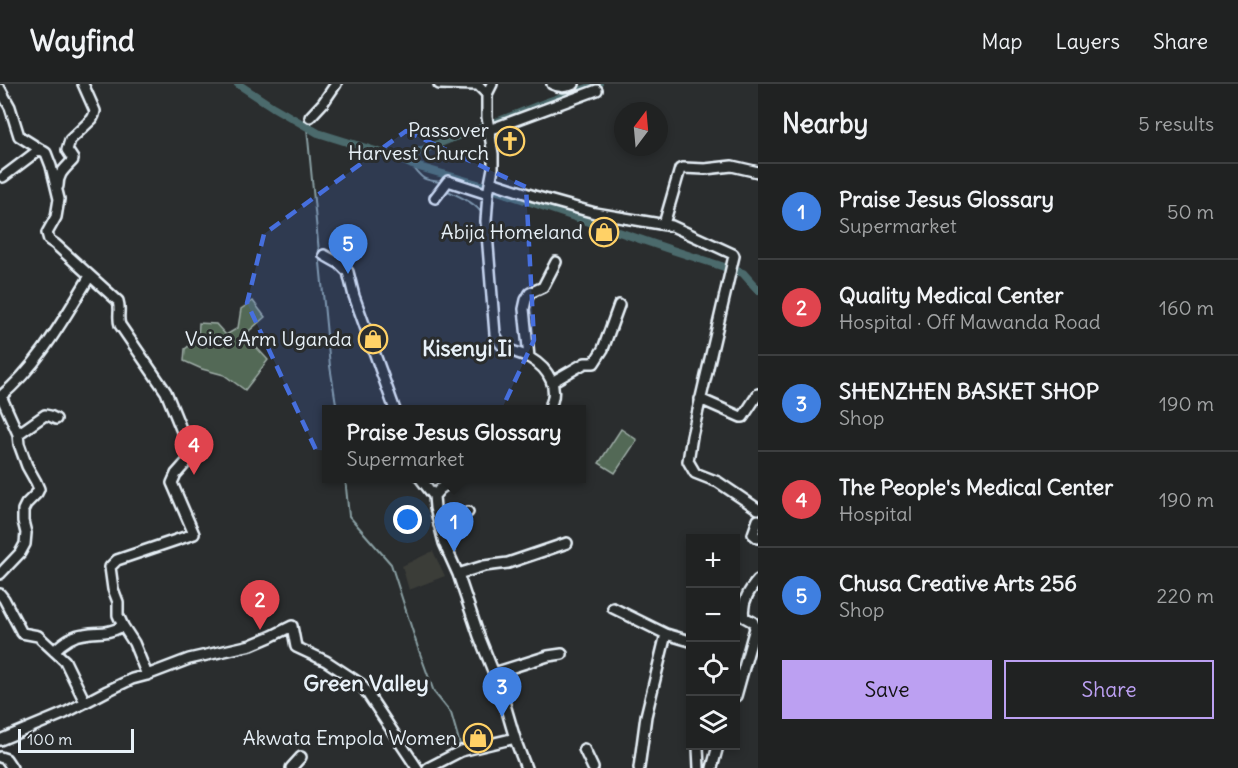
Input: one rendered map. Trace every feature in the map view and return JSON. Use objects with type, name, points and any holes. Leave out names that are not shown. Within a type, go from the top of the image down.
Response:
[{"type":"street","points":[[83,84],[95,111],[92,120],[70,140],[67,150],[73,160],[59,175],[59,199],[56,217],[47,233],[49,240],[118,302],[120,308],[117,317],[120,325],[166,392],[192,456],[176,474],[172,483],[194,534],[117,560],[110,567],[113,589],[118,602],[118,615],[147,675]]},
{"type":"street","points":[[310,117],[336,84]]},
{"type":"street","points":[[439,84],[478,85],[487,94]]},
{"type":"street","points":[[492,84],[487,94],[487,117],[493,154],[486,221],[495,334],[504,347],[529,357],[541,367],[554,387],[550,405]]},
{"type":"street","points":[[552,84],[564,87],[574,84]]},
{"type":"street","points":[[0,89],[10,107],[19,136],[46,153],[59,199]]},
{"type":"street","points":[[489,130],[597,90]]},
{"type":"street","points":[[3,177],[40,149]]},
{"type":"street","points":[[664,224],[681,169],[732,166],[758,172]]},
{"type":"street","points":[[491,182],[595,213],[672,226],[734,256],[689,448],[688,461],[695,473],[718,483],[758,509]]},
{"type":"street","points":[[435,198],[446,184],[488,194]]},
{"type":"street","points":[[324,255],[340,264],[348,272],[354,296],[393,405]]},
{"type":"street","points":[[529,357],[524,309],[526,300],[530,293],[543,287],[556,261]]},
{"type":"street","points":[[0,573],[20,553],[25,544],[23,510],[39,489],[27,466],[18,434],[0,396],[32,365],[90,276]]},
{"type":"street","points":[[552,382],[585,363],[594,363],[603,349],[619,305]]},
{"type":"street","points":[[700,399],[743,417],[758,394]]},
{"type":"street","points":[[18,434],[45,415],[56,419]]},
{"type":"street","points":[[424,483],[434,496],[444,543],[458,574],[526,768]]},
{"type":"street","points":[[434,496],[449,483]]},
{"type":"street","points":[[439,525],[468,512]]},
{"type":"street","points":[[758,519],[753,534],[758,538]]},
{"type":"street","points":[[458,574],[484,566],[508,563],[567,543]]},
{"type":"street","points":[[740,679],[755,626],[753,622],[744,617],[743,610],[747,594],[758,580]]},
{"type":"street","points":[[0,594],[22,633],[38,636],[65,661],[85,702]]},
{"type":"street","points":[[613,608],[666,634],[686,640]]},
{"type":"street","points":[[54,651],[82,634],[111,632],[123,626]]},
{"type":"street","points":[[0,740],[65,713],[132,679],[189,659],[251,645],[292,626],[296,646],[326,661],[361,684],[417,768]]},
{"type":"street","points":[[639,768],[646,716],[666,634]]},
{"type":"street","points":[[494,673],[548,656],[562,654]]},
{"type":"street","points":[[740,656],[746,658]]},
{"type":"street","points":[[428,768],[461,751],[515,738]]},
{"type":"street","points":[[584,749],[593,768]]},
{"type":"street","points":[[698,750],[699,768]]},
{"type":"street","points":[[712,768],[717,750]]},
{"type":"street","points":[[0,758],[6,759],[12,768]]},
{"type":"highlighted area","points":[[406,131],[526,187],[534,340],[479,458],[316,450],[247,303],[264,234]]},
{"type":"shaded area","points":[[433,551],[445,576],[409,590],[402,566]]},
{"type":"green space","points":[[253,301],[265,317],[249,331],[247,337],[268,360],[245,390],[224,375],[184,361],[185,349],[198,339],[199,323],[216,324],[226,335],[238,328],[241,309]]},
{"type":"green space","points":[[621,429],[637,440],[615,473],[599,463]]},
{"type":"waterway","points":[[238,84],[318,133],[398,158],[412,165],[481,185]]},
{"type":"waterway","points":[[494,123],[599,84]]},
{"type":"waterway","points":[[307,128],[330,366],[336,405]]},
{"type":"waterway","points":[[398,158],[482,128]]},
{"type":"waterway","points":[[412,165],[424,178],[442,182]]},
{"type":"waterway","points":[[448,187],[448,191],[472,203],[482,214]]},
{"type":"waterway","points":[[492,189],[743,273],[758,290]]},
{"type":"waterway","points":[[346,483],[349,516],[391,564],[434,692],[451,713],[461,748]]},
{"type":"place","name":"Passover Harvest Church","points":[[510,141]]},
{"type":"place","name":"Abija Homeland","points":[[604,232]]},
{"type":"place","name":"Chusa Creative Arts 256","points":[[348,274]]},
{"type":"place","name":"Voice Arm Uganda","points":[[373,339]]},
{"type":"place","name":"The People's Medical Center","points":[[194,475]]},
{"type":"place","name":"Praise Jesus Glossary","points":[[454,552]]},
{"type":"place","name":"Quality Medical Center","points":[[260,630]]},
{"type":"place","name":"SHENZHEN BASKET SHOP","points":[[502,717]]},
{"type":"place","name":"Akwata Empola Women","points":[[478,738]]},
{"type":"district","name":"Kisenyi Ii","points":[[467,348]]},
{"type":"district","name":"Green Valley","points":[[366,683]]}]
